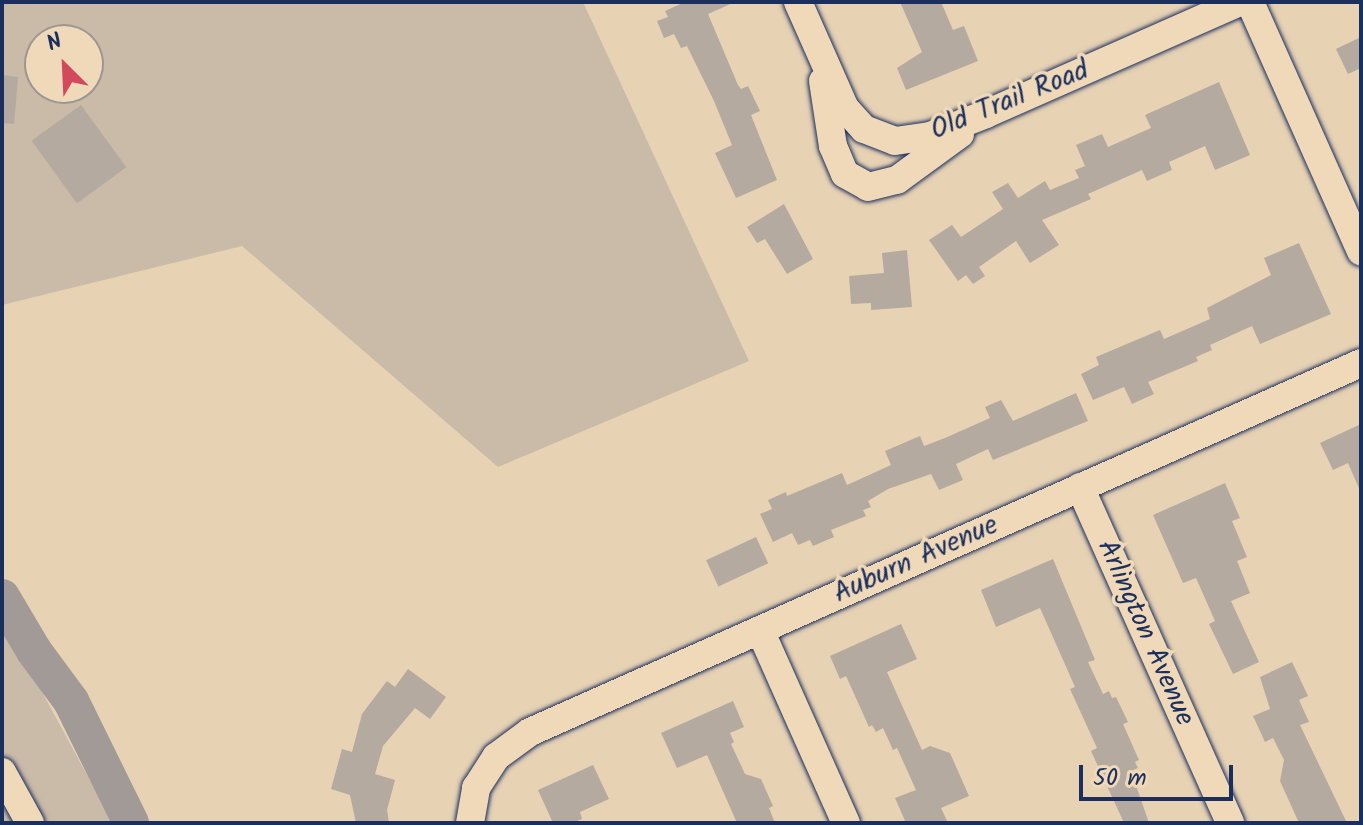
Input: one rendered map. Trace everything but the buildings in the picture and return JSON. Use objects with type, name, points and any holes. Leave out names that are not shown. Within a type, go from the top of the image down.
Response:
[{"type":"street","name":"Old Trail Road","points":[[798,2],[845,108],[864,129],[895,141],[930,136],[986,114],[1240,2]]},
{"type":"street","points":[[1250,2],[1361,251]]},
{"type":"street","points":[[819,48],[833,146],[845,174],[868,187],[897,180],[986,114]]},
{"type":"street","name":"Auburn Avenue","points":[[470,823],[470,806],[496,757],[530,732],[1361,363]]},
{"type":"street","name":"Arlington Avenue","points":[[1080,487],[1230,823]]},
{"type":"street","points":[[760,630],[846,823]]},
{"type":"street","points":[[2,772],[30,823]]},
{"type":"shaded area","points":[[2,2],[583,2],[749,361],[498,467],[242,246],[2,305]]},
{"type":"shaded area","points":[[2,618],[113,823],[2,823]]},
{"type":"waterway","points":[[2,597],[34,651],[71,701],[131,823]]}]
